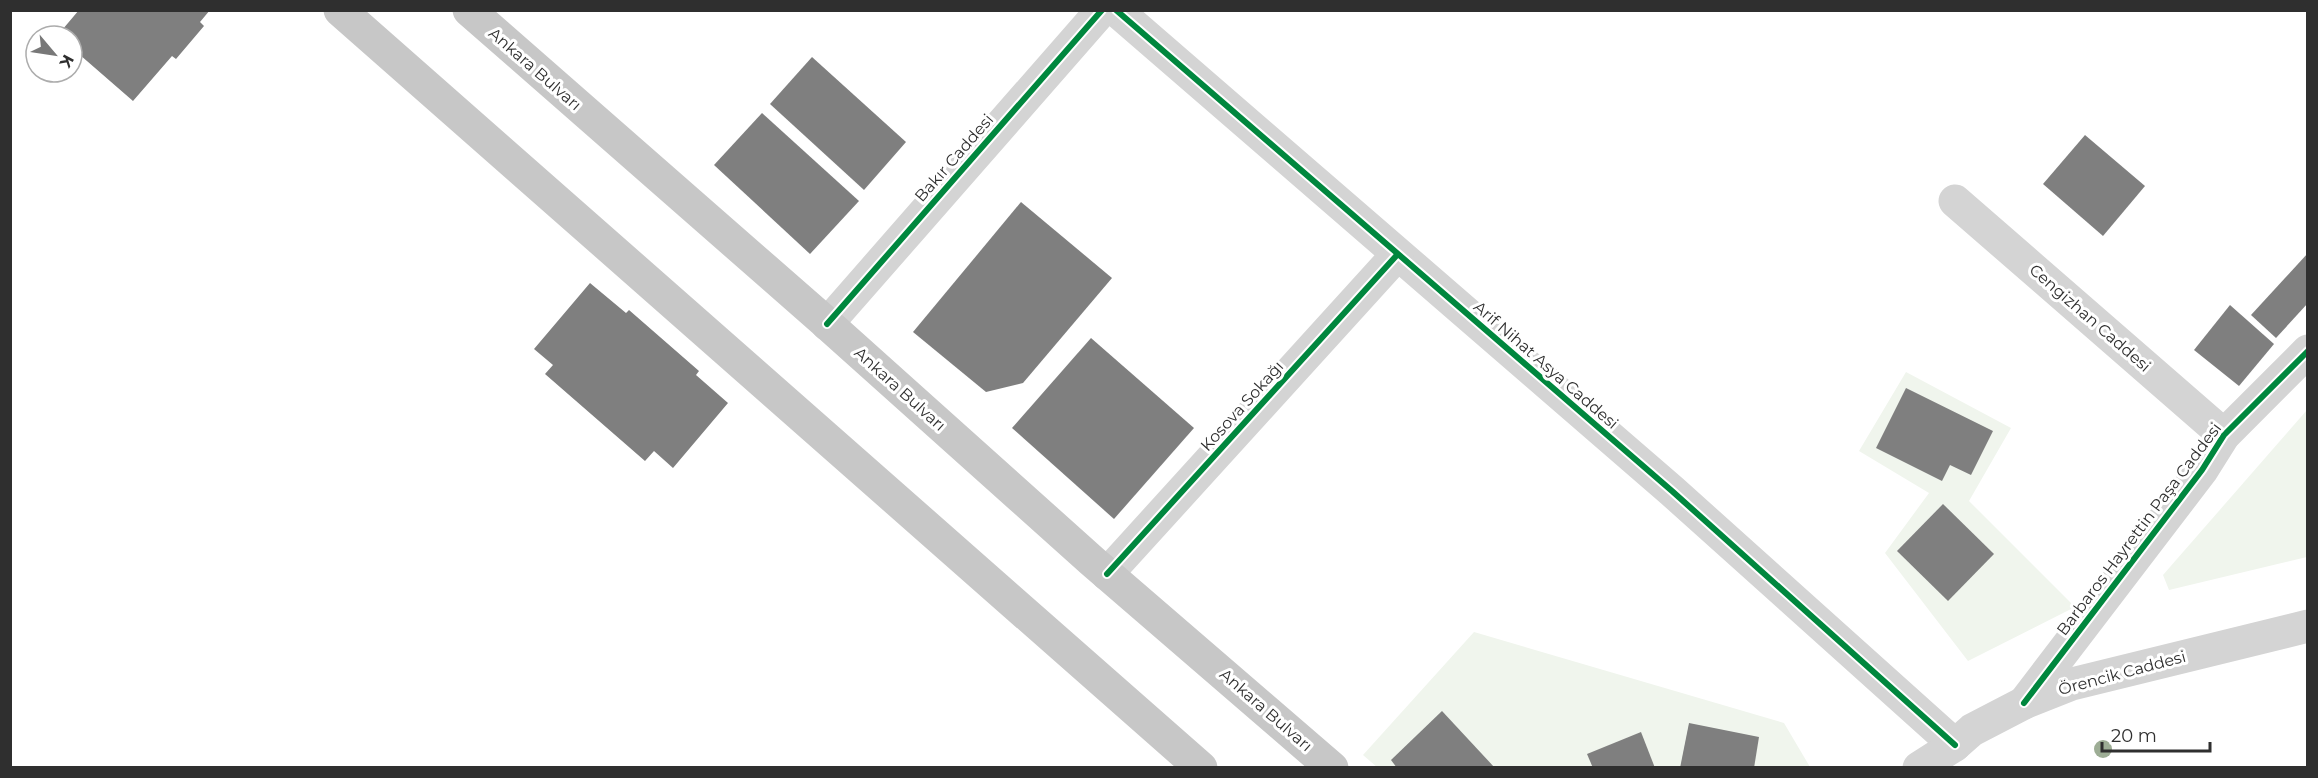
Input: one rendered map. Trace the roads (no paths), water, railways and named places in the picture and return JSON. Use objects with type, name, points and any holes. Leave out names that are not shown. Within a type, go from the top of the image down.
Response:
[{"type":"main road","points":[[340,10],[1201,768]]},
{"type":"main road","name":"Ankara Bulvarı","points":[[469,10],[827,324],[1107,574],[1332,768]]},
{"type":"street","name":"Bakır Caddesi","points":[[827,324],[1102,10]]},
{"type":"street","name":"Arif Nihat Asya Caddesi","points":[[1116,10],[1396,255],[1672,491],[1955,745]]},
{"type":"street","name":"Cengizhan Caddesi","points":[[1955,201],[2224,435]]},
{"type":"street","name":"Kosova Sokağı","points":[[1107,574],[1396,255]]},
{"type":"street","name":"Barbaros Hayrettin Paşa Caddesi","points":[[2024,704],[2202,470],[2224,435],[2307,351]]},
{"type":"street","name":"Örencik Caddesi","points":[[1919,768],[1955,745],[1972,730],[2024,704],[2072,684],[2307,626]]}]
